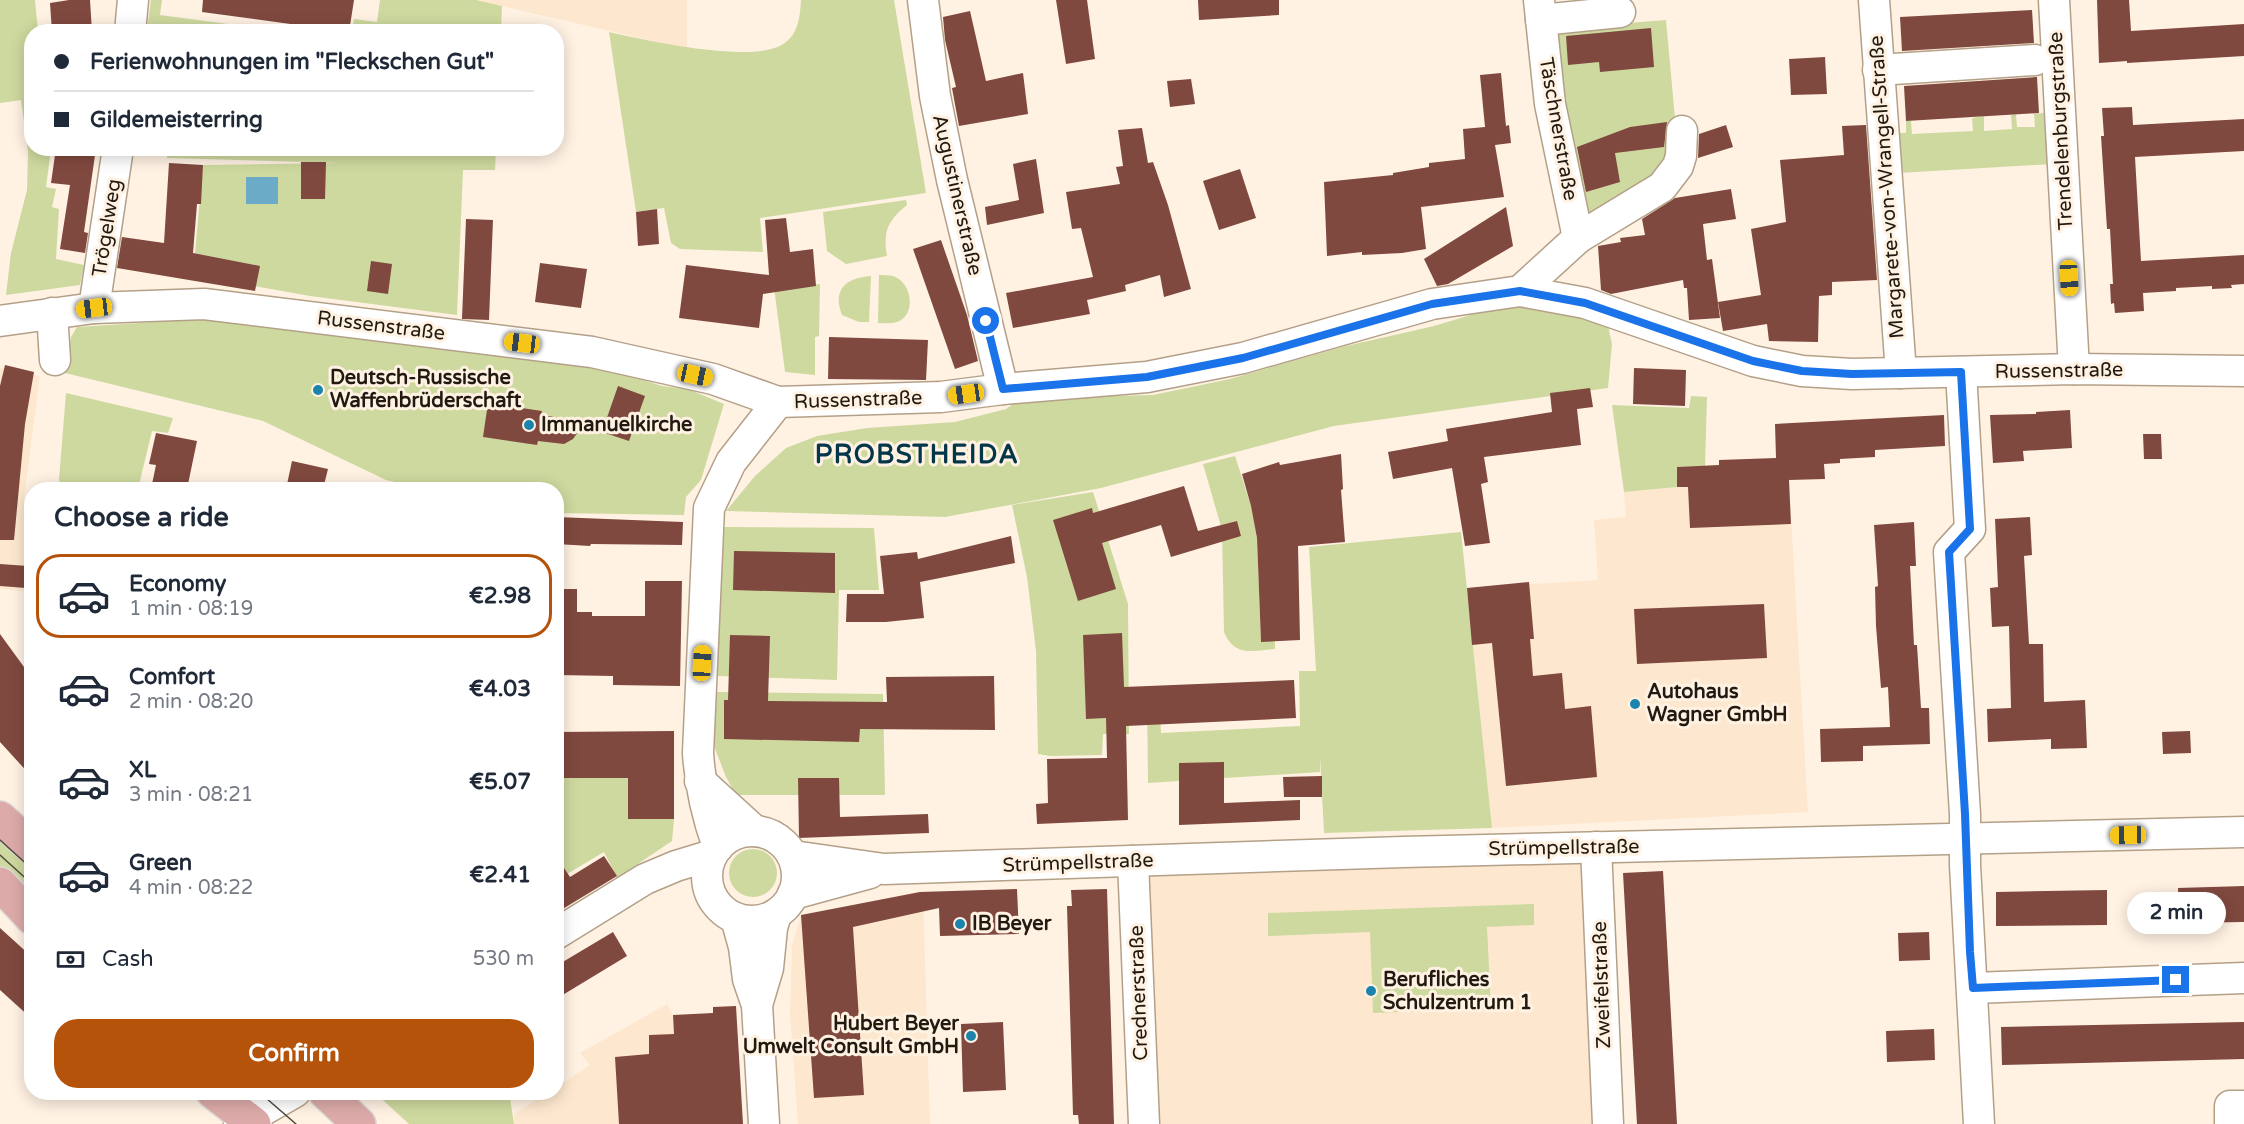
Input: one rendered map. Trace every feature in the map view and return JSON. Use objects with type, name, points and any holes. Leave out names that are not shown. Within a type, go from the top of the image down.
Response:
[{"type":"main road","points":[[0,818],[24,840]]},
{"type":"main road","points":[[0,884],[24,910]]},
{"type":"main road","points":[[222,1100],[247,1122]]},
{"type":"main road","points":[[334,1100],[359,1124]]},
{"type":"street","points":[[131,24],[133,0]]},
{"type":"street","name":"Augustinerstraße","points":[[923,0],[935,96],[952,180],[1003,389]]},
{"type":"street","name":"Margarete-von-Wrangell-Straße","points":[[1874,0],[1901,374]]},
{"type":"street","name":"Trendelenburgstraße","points":[[2054,0],[2074,369]]},
{"type":"street","name":"Täschnerstraße","points":[[1578,238],[1551,104],[1540,10],[1620,12]]},
{"type":"street","points":[[1878,70],[2035,60]]},
{"type":"street","points":[[1520,291],[1578,238],[1662,187],[1678,166],[1681,156],[1682,131]]},
{"type":"street","name":"Trögelweg","points":[[94,308],[117,156]]},
{"type":"street","name":"Russenstraße","points":[[0,321],[94,308],[204,304],[592,352],[713,379],[778,402],[941,398],[1003,389],[1147,377],[1243,358],[1432,304],[1520,291],[1585,303],[1753,361],[1802,371],[1901,374],[2074,369],[2244,371]]},
{"type":"street","points":[[52,314],[54,360]]},
{"type":"street","points":[[1961,372],[1970,529],[1949,552],[1965,814],[1979,1124]]},
{"type":"street","points":[[778,402],[731,462],[708,508],[699,717],[700,781],[715,851],[708,873],[711,892],[725,912],[736,918],[750,921],[763,920],[785,904]]},
{"type":"street","points":[[700,781],[754,831]]},
{"type":"street","points":[[564,929],[645,879],[715,851],[734,835],[754,831],[766,833],[777,838],[793,856],[797,869],[797,882],[772,928],[768,968],[757,1005]]},
{"type":"street","name":"Strümpellstraße","points":[[793,856],[884,869],[1596,847],[2244,832]]},
{"type":"street","name":"Zweifelstraße","points":[[1596,847],[1608,1124]]},
{"type":"street","name":"Crednerstraße","points":[[1133,861],[1144,1124]]},
{"type":"street","name":"Strümpellstraße","points":[[785,904],[884,869]]},
{"type":"street","points":[[645,879],[688,885],[711,892]]},
{"type":"street","points":[[736,918],[744,947],[748,979],[757,1005],[764,1124]]},
{"type":"street","points":[[1973,988],[2244,978]]},
{"type":"street","points":[[247,1122],[282,1100]]},
{"type":"street","points":[[2230,1124],[2230,1106],[2244,1106]]},
{"type":"shaded area","points":[[476,0],[687,0],[687,49]]},
{"type":"shaded area","points":[[0,368],[40,376],[26,482],[24,482],[24,591],[0,589]]},
{"type":"shaded area","points":[[1789,482],[1808,812],[1492,828],[1467,588],[1598,580],[1594,520],[1626,517],[1624,492]]},
{"type":"shaded area","name":"Berufliches Schulzentrum 1","points":[[1596,847],[1608,1124],[1144,1124],[1133,861]]},
{"type":"shaded area","points":[[923,891],[930,1124],[798,1124],[790,1015],[792,946],[801,915]]},
{"type":"shaded area","points":[[667,1004],[673,1015],[679,1124],[514,1124],[514,1114],[536,1100],[564,1100],[564,1082],[590,1065],[580,1053]]},
{"type":"green space","points":[[0,0],[35,0],[37,24],[24,24],[24,122],[21,100],[0,103]]},
{"type":"green space","points":[[151,0],[162,0],[160,15],[228,24],[148,24]]},
{"type":"green space","points":[[380,0],[476,0],[502,6],[501,24],[353,24],[354,19],[377,22]]},
{"type":"green space","points":[[801,0],[894,0],[926,193],[760,218],[763,252],[680,249],[671,243],[664,208],[636,212],[609,32],[700,49],[752,52],[772,49],[786,42],[794,33]]},
{"type":"green space","points":[[1666,20],[1676,129],[1666,167],[1586,215],[1551,29]]},
{"type":"green space","points":[[2051,112],[2053,164],[1899,173],[1897,133],[1906,133],[1906,121],[1911,121],[1912,134],[1973,131],[1972,118],[1984,116],[1984,131],[2012,129],[2011,115],[2016,114],[2017,127],[2035,127],[2034,114]]},
{"type":"green space","points":[[28,156],[50,156],[46,187],[56,189],[52,207],[59,209],[56,259],[84,265],[80,285],[6,295],[11,253],[27,190]]},
{"type":"green space","points":[[167,156],[496,156],[495,170],[463,170],[457,315],[310,296],[193,275],[203,165],[339,163],[167,158]]},
{"type":"green space","points":[[906,200],[907,205],[895,216],[888,228],[887,256],[846,264],[827,251],[823,212]]},
{"type":"green space","points":[[770,256],[788,288],[820,284],[819,336],[815,337],[815,375],[785,372]]},
{"type":"green space","points":[[879,275],[899,279],[908,291],[910,306],[903,318],[897,322],[878,323]]},
{"type":"green space","points":[[871,276],[869,322],[859,322],[842,315],[839,298],[843,286],[855,279]]},
{"type":"green space","points":[[1524,307],[1582,315],[1608,326],[1612,344],[1608,388],[1334,426],[1101,488],[945,517],[726,511],[755,476],[786,448],[817,436],[867,428],[955,422],[1006,409],[1017,401],[1153,395],[1230,379],[1346,346],[1434,326],[1484,311]]},
{"type":"green space","points":[[203,319],[579,359],[662,386],[688,389],[724,404],[701,480],[686,497],[684,515],[564,513],[564,482],[395,482],[386,480],[263,421],[65,373],[71,337],[77,327]]},
{"type":"green space","points":[[66,393],[173,418],[168,433],[152,431],[140,482],[60,482]]},
{"type":"green space","points":[[1691,396],[1707,397],[1705,466],[1677,467],[1677,487],[1624,492],[1612,405],[1689,408]]},
{"type":"green space","points":[[1235,456],[1252,509],[1257,538],[1261,641],[1275,641],[1275,649],[1245,651],[1239,649],[1228,640],[1224,632],[1222,530],[1203,464]]},
{"type":"green space","points":[[1093,492],[1128,604],[1129,734],[1103,734],[1102,755],[1050,756],[1038,754],[1036,651],[1027,577],[1012,505]]},
{"type":"green space","points":[[724,527],[874,528],[879,590],[839,590],[837,680],[717,676]]},
{"type":"green space","points":[[1461,532],[1492,828],[1324,833],[1320,756],[1320,772],[1148,783],[1147,697],[1159,697],[1161,733],[1300,726],[1299,671],[1316,671],[1309,547]]},
{"type":"green space","points":[[716,692],[883,694],[885,795],[736,795],[714,746]]},
{"type":"green space","points":[[628,766],[628,818],[674,819],[672,841],[617,878],[604,852],[564,876],[564,778],[603,778]]},
{"type":"green space","points":[[0,833],[24,855],[24,889],[0,867]]},
{"type":"green space","points":[[753,849],[770,856],[777,873],[770,890],[753,897],[736,890],[729,873],[736,856]]},
{"type":"green space","points":[[1534,904],[1534,925],[1487,927],[1491,1009],[1373,1013],[1370,932],[1268,936],[1268,913]]},
{"type":"green space","points":[[383,1100],[510,1100],[514,1124],[409,1124]]},
{"type":"water","points":[[246,177],[278,177],[278,204],[246,204]]},
{"type":"building","points":[[90,0],[92,24],[51,24],[50,3]]},
{"type":"building","points":[[203,0],[354,0],[350,24],[290,24],[202,12]]},
{"type":"building","points":[[1056,0],[1087,0],[1095,59],[1066,64]]},
{"type":"building","points":[[1198,0],[1279,0],[1279,15],[1199,20]]},
{"type":"building","points":[[2097,0],[2129,0],[2131,31],[2244,24],[2244,56],[2099,63]]},
{"type":"building","points":[[2032,10],[2034,43],[1902,51],[1900,17]]},
{"type":"building","points":[[970,11],[986,81],[1023,73],[1028,114],[959,126],[952,88],[956,87],[945,40],[943,17]]},
{"type":"building","points":[[1651,28],[1654,67],[1600,72],[1599,62],[1568,65],[1566,36]]},
{"type":"building","points":[[1825,57],[1827,94],[1791,95],[1789,59]]},
{"type":"building","points":[[1501,73],[1506,126],[1509,125],[1511,143],[1495,145],[1504,197],[1421,207],[1426,249],[1402,253],[1362,255],[1362,252],[1327,256],[1324,182],[1393,175],[1393,173],[1429,167],[1429,163],[1465,159],[1463,129],[1485,127],[1480,75]]},
{"type":"building","points":[[2037,77],[2039,113],[1906,121],[1904,86]]},
{"type":"building","points":[[1191,79],[1195,104],[1170,107],[1167,81]]},
{"type":"building","points":[[2132,107],[2133,125],[2244,119],[2244,151],[2135,157],[2141,261],[2244,255],[2244,284],[2231,285],[2232,288],[2212,289],[2212,286],[2176,288],[2176,291],[2143,293],[2144,311],[2115,313],[2114,303],[2111,304],[2110,284],[2113,284],[2101,136],[2104,136],[2102,108]]},
{"type":"building","points":[[1667,122],[1664,147],[1615,153],[1620,182],[1586,192],[1577,147],[1630,127]]},
{"type":"building","points":[[1726,125],[1733,147],[1698,158],[1699,134]]},
{"type":"building","points":[[1866,125],[1877,280],[1832,282],[1832,295],[1819,296],[1818,342],[1769,341],[1767,324],[1723,331],[1718,302],[1761,295],[1751,229],[1786,222],[1780,160],[1844,155],[1842,126]]},
{"type":"building","points":[[1142,128],[1148,163],[1153,162],[1168,205],[1191,289],[1164,297],[1160,275],[1125,285],[1126,291],[1087,300],[1090,314],[1013,328],[1006,293],[1093,277],[1081,228],[1072,229],[1066,192],[1120,184],[1116,167],[1123,166],[1118,130]]},
{"type":"building","points":[[55,156],[95,156],[84,232],[88,233],[85,253],[60,249],[70,185],[51,183]]},
{"type":"building","points":[[1036,159],[1044,213],[987,225],[985,207],[1019,200],[1013,164]]},
{"type":"building","points":[[301,162],[326,162],[325,199],[301,199]]},
{"type":"building","points":[[169,163],[203,165],[201,204],[197,204],[193,253],[260,266],[255,291],[117,268],[122,237],[164,243]]},
{"type":"building","points":[[1240,169],[1256,218],[1219,230],[1203,181]]},
{"type":"building","points":[[1731,189],[1736,219],[1703,224],[1707,260],[1712,259],[1720,318],[1689,320],[1687,288],[1684,288],[1683,280],[1611,294],[1601,290],[1598,246],[1621,242],[1620,238],[1645,235],[1642,219],[1675,198]]},
{"type":"building","points":[[1506,207],[1513,246],[1448,284],[1437,286],[1424,259]]},
{"type":"building","points":[[657,209],[659,244],[638,246],[636,212]]},
{"type":"building","points":[[786,218],[790,252],[813,249],[816,286],[763,294],[759,328],[679,318],[686,265],[769,275],[765,220]]},
{"type":"building","points":[[466,219],[493,220],[489,320],[462,319]]},
{"type":"building","points":[[941,240],[967,315],[978,361],[955,369],[913,249]]},
{"type":"building","points":[[371,261],[392,264],[388,294],[367,291]]},
{"type":"building","points":[[540,263],[587,269],[581,308],[535,302]]},
{"type":"building","points":[[829,337],[928,340],[926,380],[828,379]]},
{"type":"building","points":[[5,365],[34,372],[25,424],[14,540],[0,540],[0,386]]},
{"type":"building","points":[[1634,368],[1686,370],[1685,406],[1633,404]]},
{"type":"building","points":[[618,386],[645,396],[629,441],[602,432]]},
{"type":"building","points":[[1590,388],[1593,407],[1577,409],[1581,445],[1484,457],[1488,482],[1481,484],[1490,543],[1465,546],[1452,468],[1393,479],[1388,452],[1448,441],[1446,429],[1552,412],[1550,393]]},
{"type":"building","name":"Immanuelkirche","points":[[488,403],[542,411],[541,415],[568,419],[578,432],[573,439],[564,444],[538,441],[537,445],[483,437]]},
{"type":"building","points":[[2070,410],[2072,448],[2023,451],[2024,461],[1993,463],[1990,415],[2036,414],[2036,412]]},
{"type":"building","points":[[1944,415],[1945,446],[1875,450],[1875,457],[1840,459],[1840,463],[1824,464],[1825,479],[1789,480],[1791,524],[1690,528],[1688,487],[1677,487],[1677,467],[1719,465],[1719,460],[1776,458],[1775,424]]},
{"type":"building","points":[[156,433],[197,441],[188,482],[152,482],[156,465],[149,464]]},
{"type":"building","points":[[2143,434],[2161,434],[2162,459],[2144,459]]},
{"type":"building","points":[[1341,454],[1345,542],[1298,546],[1300,640],[1261,642],[1257,538],[1242,474],[1279,462],[1280,465]]},
{"type":"building","points":[[292,461],[328,469],[325,482],[288,482]]},
{"type":"building","points":[[1184,486],[1198,531],[1237,521],[1241,536],[1171,557],[1161,525],[1102,543],[1116,589],[1078,601],[1053,520],[1092,508],[1093,513]]},
{"type":"building","points":[[564,517],[683,522],[682,545],[591,544],[590,546],[564,544]]},
{"type":"building","points":[[2030,517],[2032,555],[2024,556],[2029,644],[2043,644],[2044,702],[2085,700],[2087,748],[2051,749],[2051,739],[1988,742],[1987,709],[2011,708],[2009,626],[1992,627],[1990,588],[1998,587],[1995,519]]},
{"type":"building","points":[[1914,522],[1916,566],[1910,566],[1914,645],[1917,645],[1921,708],[1929,708],[1930,744],[1863,746],[1863,761],[1821,762],[1820,729],[1890,727],[1888,687],[1881,688],[1876,626],[1875,587],[1878,586],[1874,525]]},
{"type":"building","points":[[1011,536],[1015,563],[920,582],[924,618],[886,622],[846,622],[847,594],[884,594],[880,556],[917,552],[918,559]]},
{"type":"building","points":[[734,551],[835,553],[835,593],[733,590]]},
{"type":"building","points":[[0,564],[24,566],[24,588],[0,586]]},
{"type":"building","points":[[645,581],[682,581],[680,686],[613,685],[613,676],[564,675],[564,589],[577,589],[577,612],[592,612],[592,616],[645,616]]},
{"type":"building","points":[[1529,582],[1534,639],[1530,639],[1533,676],[1562,673],[1565,709],[1591,706],[1597,777],[1506,786],[1492,643],[1472,645],[1467,588]]},
{"type":"building","points":[[1764,604],[1767,658],[1637,664],[1634,609]]},
{"type":"building","points":[[1122,633],[1124,687],[1294,680],[1296,718],[1126,726],[1128,820],[1037,824],[1036,804],[1048,803],[1047,759],[1107,758],[1106,718],[1086,719],[1083,635]]},
{"type":"building","points":[[0,634],[24,667],[24,768],[0,742]]},
{"type":"building","points":[[730,635],[770,636],[768,701],[887,702],[886,677],[994,676],[995,730],[860,729],[859,742],[724,739],[724,700],[728,700]]},
{"type":"building","points":[[674,731],[674,819],[628,819],[628,778],[564,778],[564,732]]},
{"type":"building","points":[[2190,731],[2191,753],[2163,754],[2162,732]]},
{"type":"building","points":[[1224,762],[1224,803],[1300,800],[1300,820],[1179,825],[1179,763]]},
{"type":"building","points":[[1322,776],[1322,797],[1284,797],[1283,777]]},
{"type":"building","points":[[798,778],[839,778],[840,817],[928,814],[929,833],[799,838]]},
{"type":"building","points":[[604,856],[617,876],[564,908],[564,868],[570,877]]},
{"type":"building","points":[[1663,871],[1677,1124],[1637,1124],[1623,873]]},
{"type":"building","points":[[2244,886],[2244,922],[2179,923],[2178,888]]},
{"type":"building","points":[[1017,889],[1019,934],[940,936],[939,908],[853,927],[864,1095],[814,1098],[801,915],[920,892]]},
{"type":"building","points":[[1107,889],[1114,1124],[1079,1124],[1078,1115],[1073,1115],[1067,906],[1072,906],[1071,890]]},
{"type":"building","points":[[2107,890],[2107,925],[1996,926],[1996,892]]},
{"type":"building","points":[[0,928],[24,950],[24,1012],[0,990]]},
{"type":"building","points":[[613,932],[627,956],[564,994],[564,961]]},
{"type":"building","points":[[1929,932],[1930,960],[1899,961],[1898,933]]},
{"type":"building","points":[[736,1006],[743,1124],[619,1124],[615,1057],[649,1054],[649,1035],[674,1034],[673,1015],[713,1013],[713,1007]]},
{"type":"building","points":[[1003,1022],[1006,1090],[963,1092],[961,1024]]},
{"type":"building","points":[[2244,1022],[2244,1059],[2002,1065],[2001,1027]]},
{"type":"building","points":[[1934,1029],[1935,1060],[1887,1062],[1886,1031]]},
{"type":"tram line","points":[[0,840],[24,862]]},
{"type":"tram line","points":[[0,855],[24,877]]},
{"type":"tram line","points":[[268,1100],[296,1124]]},
{"type":"place","name":"Deutsch-Russische Waffenbrüderschaft","points":[[318,390]]},
{"type":"place","name":"Immanuelkirche","points":[[529,425]]},
{"type":"place","name":"Autohaus Wagner GmbH","points":[[1635,704]]},
{"type":"place","name":"IB Beyer","points":[[960,924]]},
{"type":"place","name":"Berufliches Schulzentrum 1","points":[[1371,991]]},
{"type":"place","name":"Hubert Beyer Umwelt Consult GmbH","points":[[971,1036]]},
{"type":"district","name":"PROBSTHEIDA","points":[[917,454]]},
{"type":"route","points":[[986,321],[1003,389],[1147,377],[1243,358],[1432,304],[1520,291],[1585,303],[1753,361],[1802,371],[1852,374],[1961,372],[1970,529],[1949,552],[1973,988],[2176,980]]}]
